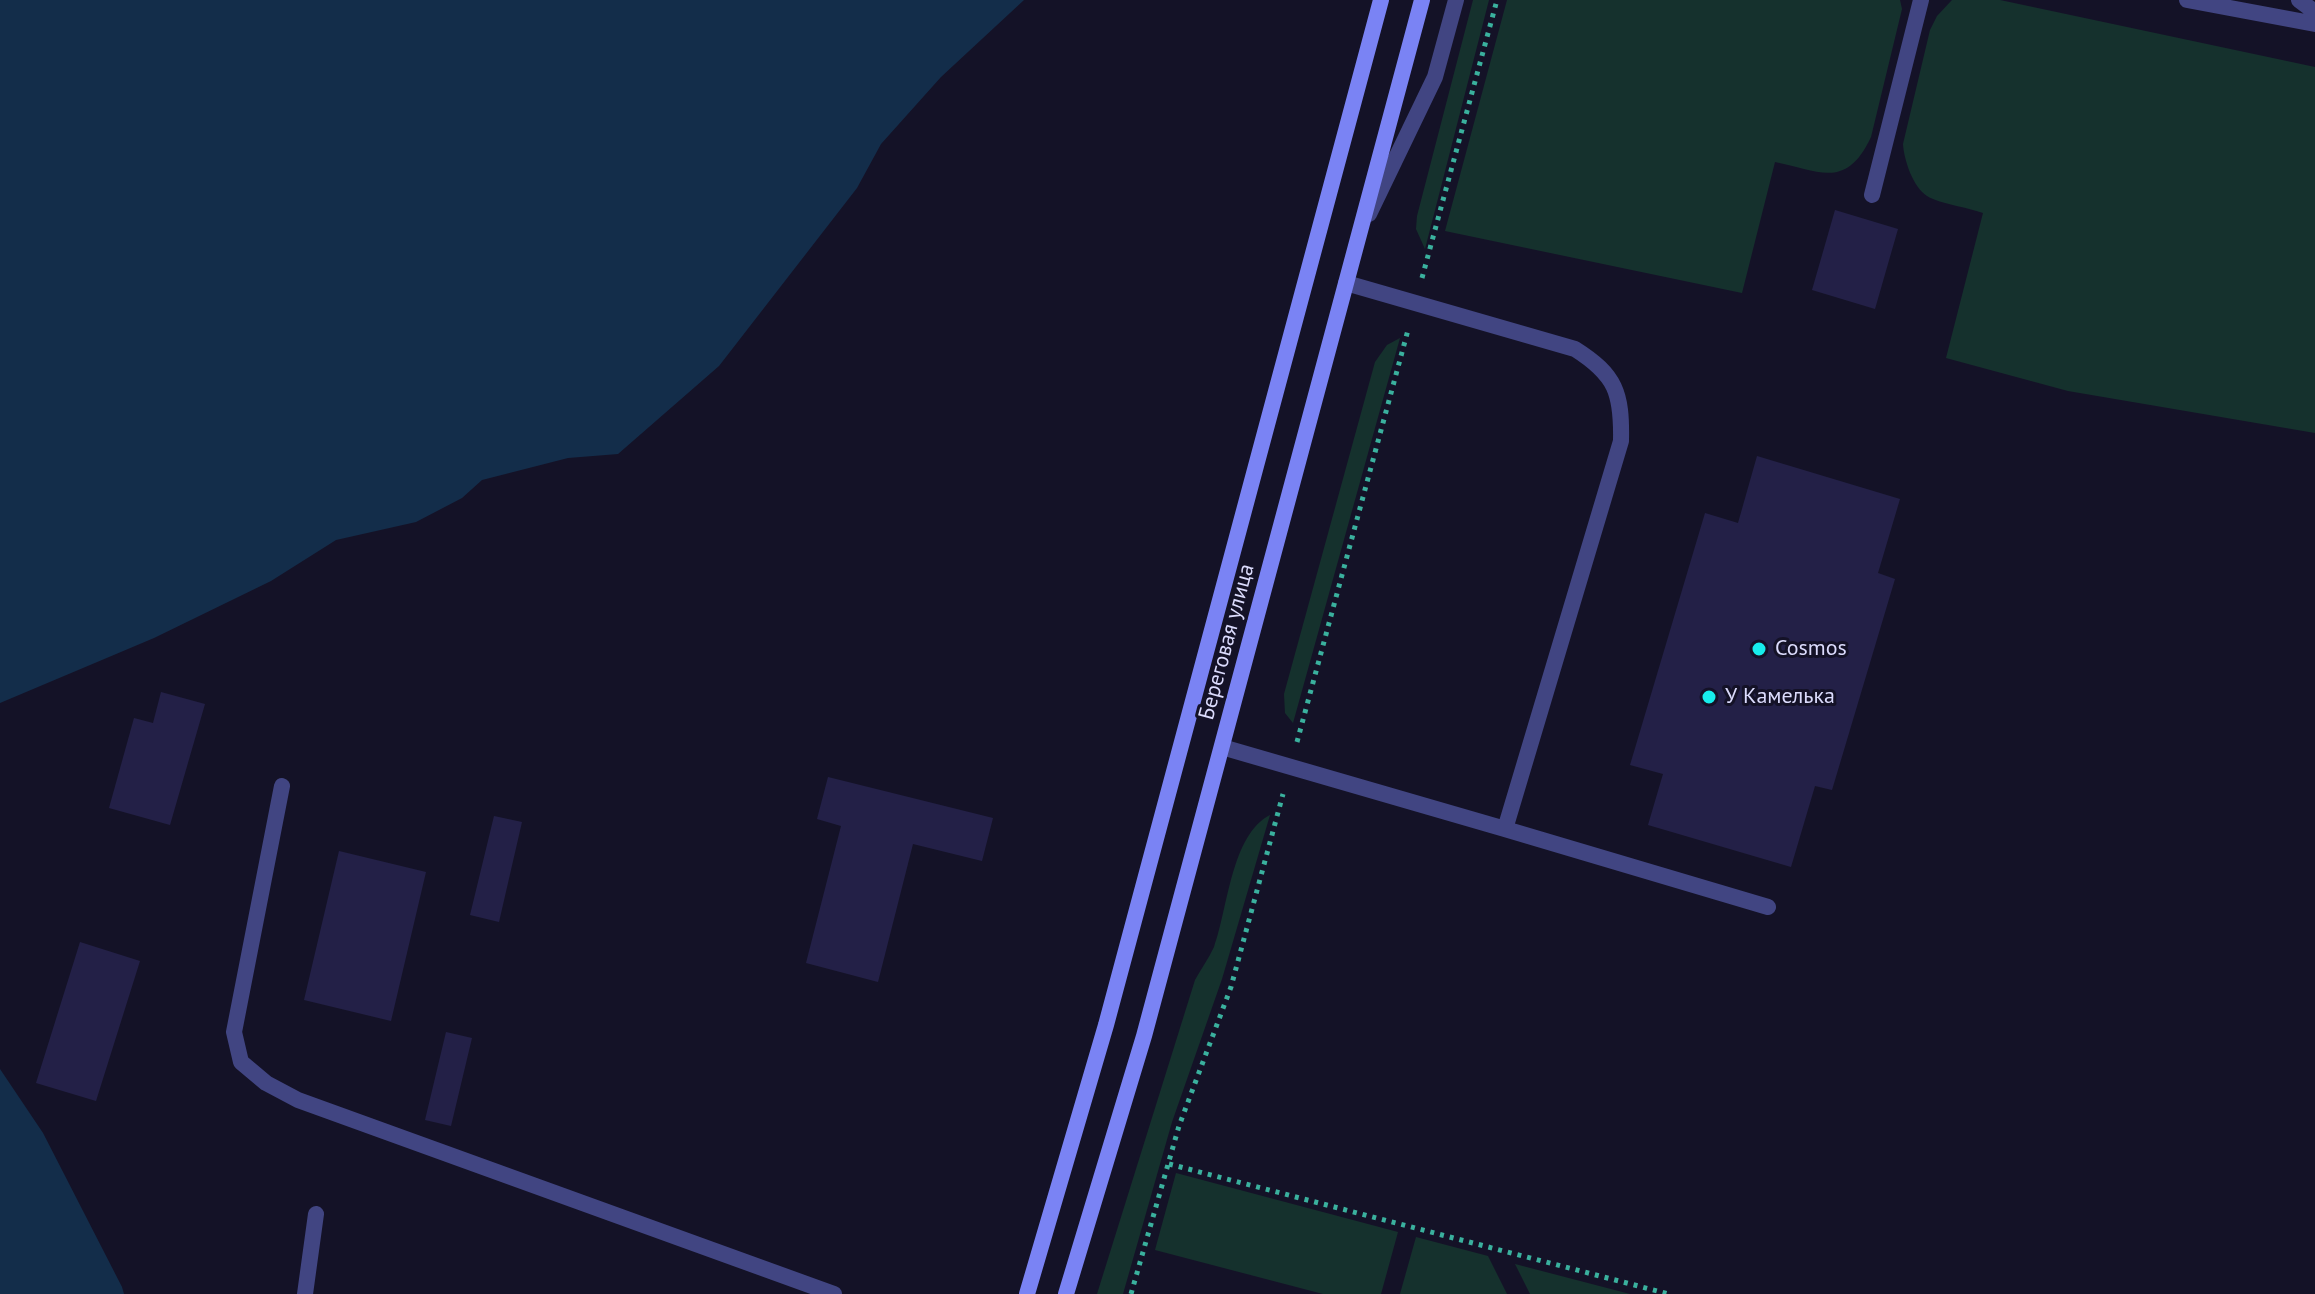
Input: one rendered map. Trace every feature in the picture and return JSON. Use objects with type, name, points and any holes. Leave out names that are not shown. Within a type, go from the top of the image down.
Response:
[{"type":"main road","name":"Береговая улица","points":[[1027,1294],[1110,1010],[1381,0]]},
{"type":"main road","name":"Береговая улица","points":[[1066,1294],[1144,1036],[1422,4]]},
{"type":"lane","points":[[1358,237],[1435,77],[1456,0]]},
{"type":"lane","points":[[1872,195],[1921,0]]},
{"type":"lane","points":[[2187,0],[2315,24]]},
{"type":"lane","points":[[2299,0],[2315,12]]},
{"type":"lane","points":[[1346,283],[1575,349],[1600,365],[1614,386],[1621,413],[1621,441],[1505,829]]},
{"type":"lane","points":[[1222,747],[1768,907]]},
{"type":"lane","points":[[282,786],[234,1032],[241,1062],[266,1083],[298,1100],[834,1294]]},
{"type":"lane","points":[[305,1294],[316,1214]]},
{"type":"path","points":[[1131,1294],[1179,1126],[1231,987],[1497,0]]},
{"type":"path","points":[[1169,1164],[1669,1294]]},
{"type":"green space","points":[[1473,0],[1489,0],[1425,249],[1416,229],[1417,216]]},
{"type":"green space","points":[[1507,0],[1900,0],[1902,9],[1871,137],[1862,154],[1842,171],[1830,173],[1775,162],[1742,293],[1445,231]]},
{"type":"green space","points":[[1952,0],[2000,0],[2315,67],[2315,433],[2068,391],[1946,358],[1983,213],[1939,201],[1922,192],[1910,173],[1903,144],[1930,30],[1937,16]]},
{"type":"green space","points":[[1400,338],[1293,723],[1285,713],[1284,694],[1375,362],[1387,345]]},
{"type":"green space","points":[[1270,815],[1222,979],[1172,1122],[1123,1294],[1097,1294],[1195,980],[1214,947],[1239,856],[1257,825]]},
{"type":"green space","points":[[1176,1173],[1398,1232],[1381,1294],[1323,1294],[1155,1250]]},
{"type":"green space","points":[[1416,1237],[1488,1256],[1507,1294],[1400,1294]]},
{"type":"green space","points":[[1515,1264],[1630,1294],[1530,1294]]},
{"type":"water","points":[[0,0],[1024,0],[941,77],[881,144],[857,188],[719,366],[618,454],[568,458],[482,480],[462,498],[416,522],[336,540],[271,581],[154,638],[0,703]]},
{"type":"water","points":[[0,1069],[43,1133],[124,1294],[0,1294]]},
{"type":"building","points":[[1835,210],[1898,229],[1875,309],[1812,290]]},
{"type":"building","name":"Cosmos","points":[[1757,456],[1900,499],[1878,573],[1895,579],[1832,790],[1815,786],[1791,867],[1648,825],[1663,774],[1630,765],[1705,513],[1738,523]]},
{"type":"building","points":[[161,692],[205,704],[170,825],[109,808],[134,718],[153,723]]},
{"type":"building","points":[[828,777],[993,818],[982,861],[913,844],[878,982],[806,963],[841,826],[817,819]]},
{"type":"building","points":[[494,816],[522,822],[499,922],[470,915]]},
{"type":"building","points":[[339,851],[426,872],[391,1021],[304,1000]]},
{"type":"building","points":[[80,942],[140,961],[96,1101],[36,1083]]},
{"type":"building","points":[[446,1032],[472,1038],[451,1126],[425,1120]]},
{"type":"place","name":"Cosmos","points":[[1759,649]]},
{"type":"place","name":"У Камелька","points":[[1709,697]]}]
